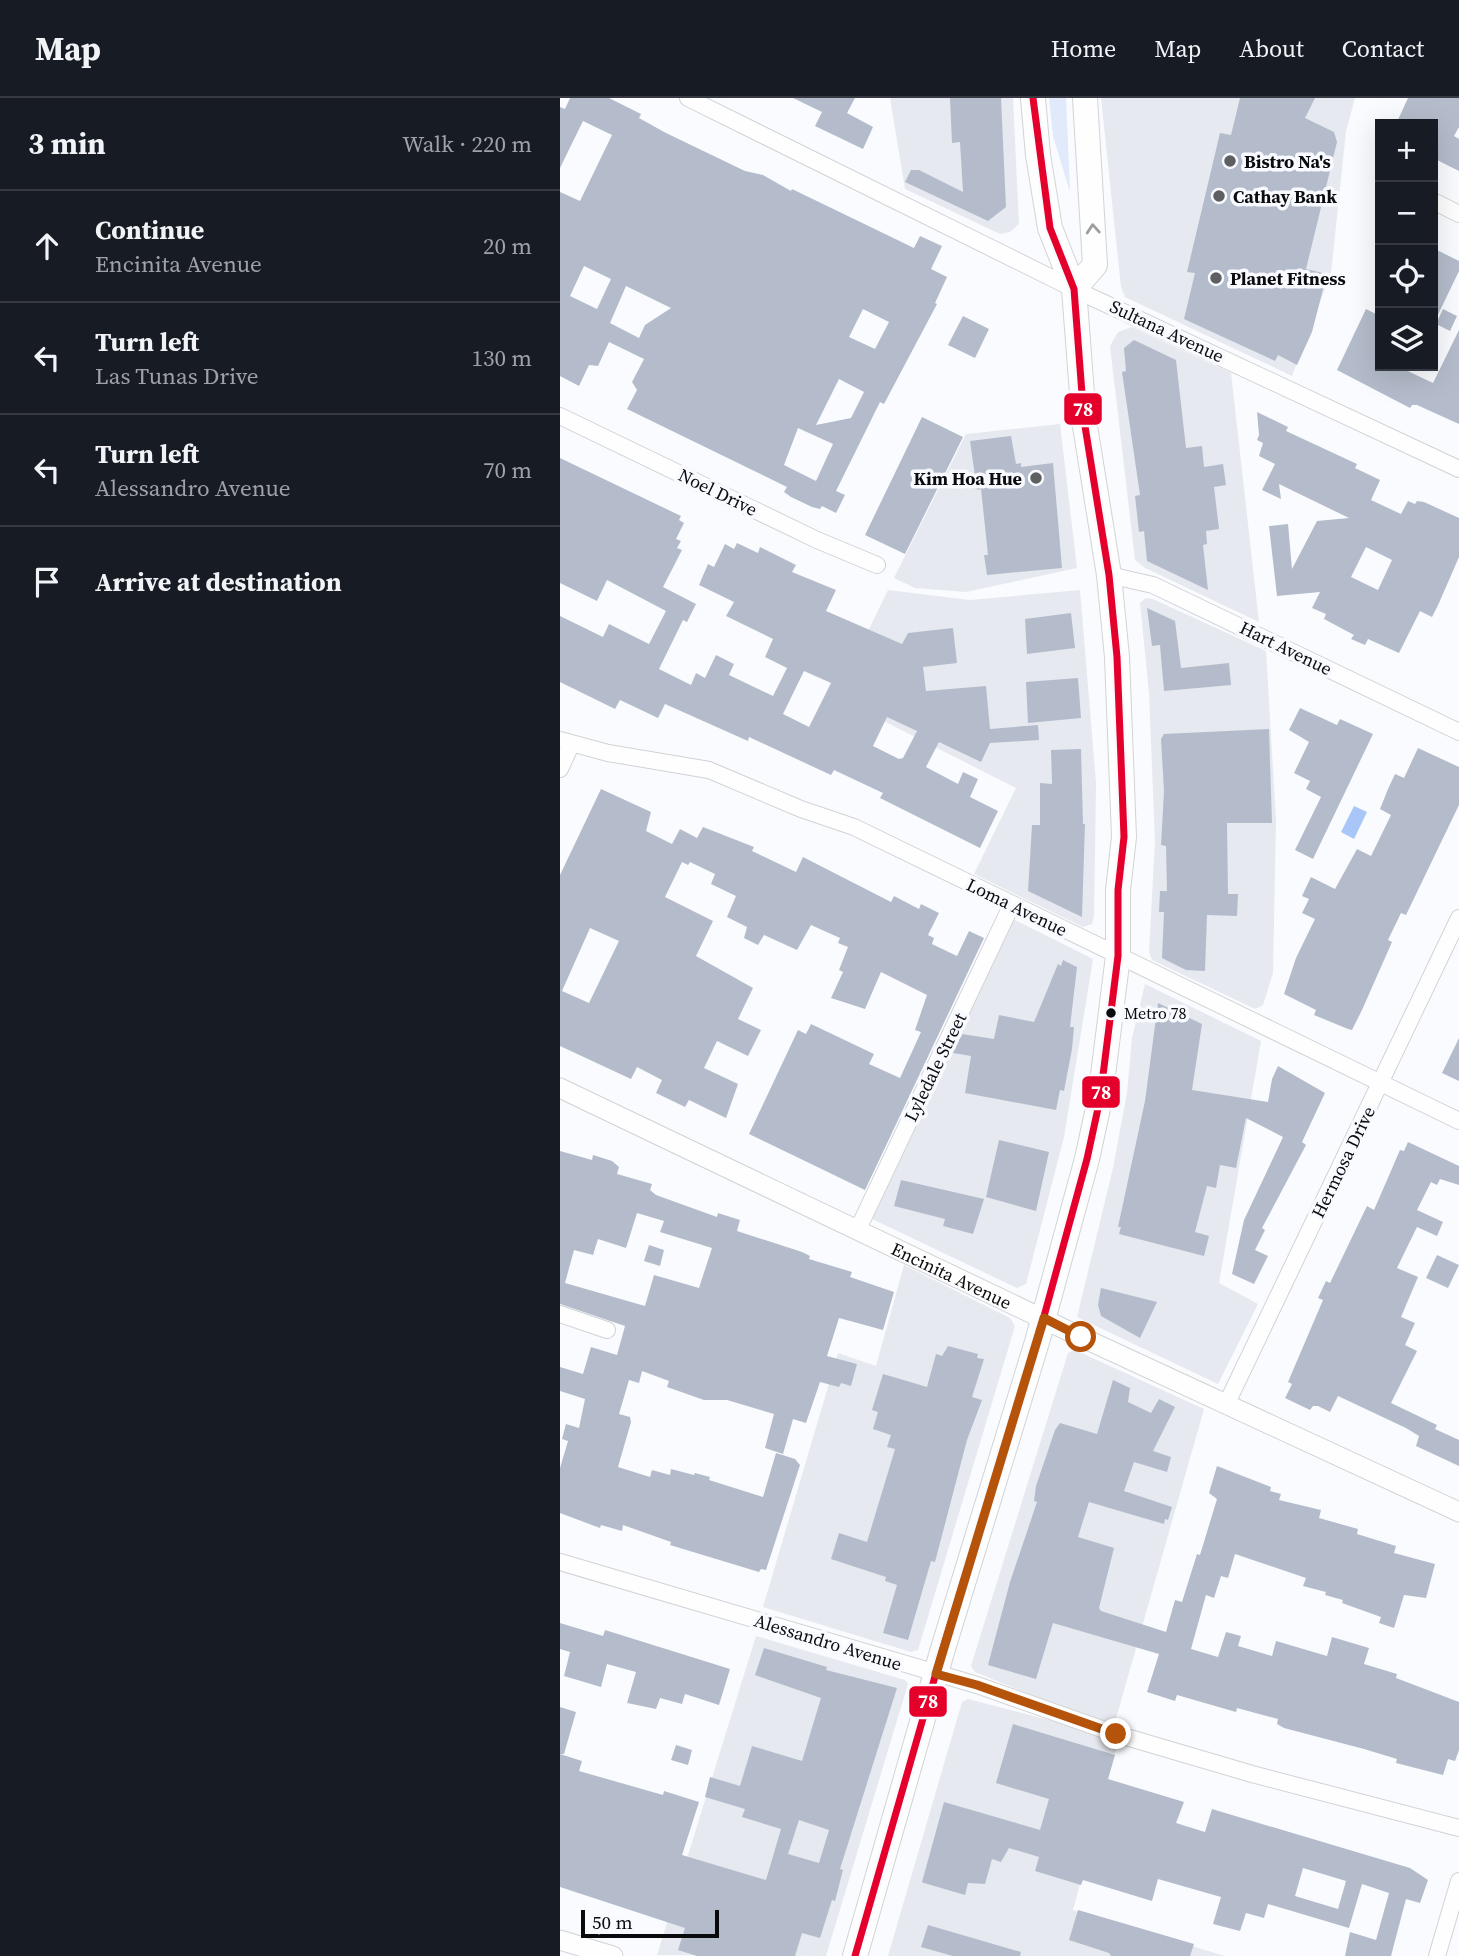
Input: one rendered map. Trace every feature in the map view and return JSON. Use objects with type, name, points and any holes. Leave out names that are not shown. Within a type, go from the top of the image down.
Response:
[{"type":"main road","points":[[855,1956],[936,1674],[1044,1318],[1097,1111],[1118,956],[1118,890],[1124,837],[1122,719],[1109,575],[1084,420],[1074,289],[1050,228],[1038,155],[1033,98]]},
{"type":"main road","points":[[1074,289],[1096,265],[1085,98]]},
{"type":"street","name":"Sultana Avenue","points":[[688,98],[1074,289],[1459,469]]},
{"type":"street","points":[[1438,204],[1459,214]]},
{"type":"street","name":"Noel Drive","points":[[560,416],[817,540],[877,565]]},
{"type":"street","name":"Hart Avenue","points":[[1109,575],[1153,585],[1459,733]]},
{"type":"street","points":[[560,769],[566,743]]},
{"type":"street","name":"Loma Avenue","points":[[566,743],[709,770],[801,809],[854,827],[1459,1121]]},
{"type":"street","name":"Lyledale Street","points":[[858,1229],[1012,904]]},
{"type":"street","name":"Hermosa Drive","points":[[1226,1405],[1459,918]]},
{"type":"street","name":"Encinita Avenue","points":[[560,1088],[1226,1405],[1459,1512]]},
{"type":"street","points":[[560,1314],[607,1330]]},
{"type":"street","name":"Alessandro Avenue","points":[[560,1562],[977,1685],[1116,1734],[1252,1774],[1459,1828]]},
{"type":"street","points":[[1437,1956],[1459,1881]]},
{"type":"street","points":[[560,1940],[613,1956]]},
{"type":"shaded area","points":[[890,98],[1013,98],[1019,224],[1010,232],[1000,234],[905,189]]},
{"type":"shaded area","points":[[1049,98],[1066,98],[1070,192],[1053,136]]},
{"type":"shaded area","points":[[1101,98],[1355,98],[1346,131],[1331,273],[1292,376],[1125,297],[1121,287]]},
{"type":"shaded area","points":[[1132,327],[1231,373],[1259,622],[1145,568],[1135,560],[1110,346],[1118,332]]},
{"type":"shaded area","points":[[1060,424],[1077,568],[966,592],[915,588],[894,578],[966,434]]},
{"type":"shaded area","points":[[888,590],[970,600],[1080,590],[1096,783],[1092,924],[1083,927],[974,874],[1016,788],[836,697]]},
{"type":"shaded area","points":[[1146,598],[1266,651],[1276,820],[1273,973],[1263,1005],[1255,1009],[1152,960],[1149,952],[1155,841],[1149,693],[1140,603]]},
{"type":"shaded area","points":[[1013,919],[1093,959],[1064,1137],[1026,1284],[1017,1288],[870,1218]]},
{"type":"shaded area","points":[[1145,984],[1261,1041],[1219,1283],[1258,1304],[1218,1384],[1077,1317],[1113,1168],[1127,1093],[1132,1038]]},
{"type":"shaded area","points":[[904,1265],[1010,1318],[1015,1326],[918,1650],[911,1652],[763,1607],[838,1353],[876,1366]]},
{"type":"shaded area","points":[[1075,1350],[1204,1409],[1113,1729],[975,1672],[971,1666],[1068,1353]]},
{"type":"shaded area","points":[[756,1636],[905,1680],[908,1684],[826,1956],[657,1955]]},
{"type":"shaded area","points":[[968,1699],[1119,1738],[1073,1910],[1225,1956],[888,1956],[962,1702]]},
{"type":"water","points":[[1354,806],[1367,812],[1354,839],[1341,832]]},
{"type":"building","points":[[570,98],[609,98],[641,114],[639,118],[666,133],[745,171],[763,175],[791,191],[792,189],[914,248],[920,236],[942,246],[931,269],[947,277],[935,303],[937,304],[884,404],[880,402],[836,491],[845,495],[836,513],[822,506],[820,509],[812,507],[791,497],[784,492],[787,487],[627,409],[637,390],[632,382],[644,359],[609,342],[598,366],[589,365],[579,386],[560,376],[560,192],[580,201],[612,135],[583,121],[560,168],[560,107],[565,109]],"holes":[[[584,266],[611,279],[597,309],[570,296]],[[626,286],[671,308],[645,325],[639,338],[610,323]],[[863,309],[889,322],[875,349],[849,337]],[[839,379],[864,392],[851,418],[816,425]],[[798,428],[833,444],[816,481],[784,465]]]},
{"type":"building","points":[[793,98],[855,98],[847,113],[873,127],[863,149],[815,126],[822,112]]},
{"type":"building","points":[[950,98],[1001,98],[1006,207],[988,221],[905,182],[911,170],[919,170],[963,192],[960,142],[952,143]]},
{"type":"building","points":[[1240,98],[1315,98],[1305,118],[1334,132],[1337,142],[1306,269],[1327,274],[1312,332],[1297,365],[1278,355],[1275,361],[1184,319],[1195,273],[1187,272],[1220,133],[1231,135]]},
{"type":"building","points":[[1408,98],[1459,98],[1459,127],[1454,136],[1459,139],[1459,171],[1438,160],[1438,119],[1398,119]]},
{"type":"building","points":[[1438,250],[1459,261],[1459,271],[1438,315]]},
{"type":"building","points":[[1366,309],[1375,314],[1375,371],[1408,371],[1433,383],[1459,330],[1459,424],[1417,405],[1410,408],[1337,370]]},
{"type":"building","points":[[1443,309],[1457,316],[1450,331],[1438,325]]},
{"type":"building","points":[[963,316],[989,329],[975,358],[948,345]]},
{"type":"building","points":[[1134,340],[1176,360],[1186,448],[1202,446],[1204,467],[1223,464],[1226,485],[1214,487],[1219,529],[1206,531],[1207,544],[1203,545],[1208,590],[1147,561],[1144,531],[1139,532],[1135,496],[1140,495],[1122,372],[1126,371],[1124,348]]},
{"type":"building","points":[[1257,412],[1288,427],[1286,431],[1357,464],[1355,468],[1380,480],[1371,500],[1401,514],[1408,501],[1415,504],[1417,501],[1424,502],[1459,518],[1459,557],[1439,603],[1432,617],[1420,611],[1399,653],[1368,639],[1365,645],[1351,639],[1354,635],[1324,619],[1326,614],[1312,608],[1320,592],[1277,596],[1269,526],[1288,524],[1292,569],[1317,521],[1349,518],[1279,484],[1281,499],[1262,490],[1275,464],[1259,456],[1263,443],[1257,440]],"holes":[[[1366,547],[1392,560],[1378,590],[1351,577]]]},
{"type":"building","points":[[922,417],[963,437],[905,554],[865,535]]},
{"type":"building","points":[[1011,436],[1016,464],[1021,463],[1021,467],[1053,463],[1062,568],[987,575],[984,555],[988,555],[981,489],[977,490],[970,441]]},
{"type":"building","points":[[560,458],[681,516],[679,520],[684,523],[676,539],[681,541],[677,548],[682,550],[663,587],[696,604],[687,622],[683,620],[659,669],[691,685],[696,673],[705,678],[716,655],[734,664],[729,675],[773,696],[787,668],[765,657],[773,639],[726,616],[734,602],[699,585],[708,564],[714,567],[725,544],[734,549],[737,543],[758,553],[760,547],[796,565],[792,572],[836,590],[826,611],[902,644],[908,633],[953,628],[957,663],[923,667],[926,691],[986,686],[990,729],[1038,725],[1039,740],[990,743],[981,762],[939,742],[926,767],[958,784],[963,772],[978,779],[970,797],[998,811],[980,848],[880,798],[883,793],[834,770],[831,775],[749,737],[748,741],[665,704],[658,718],[620,700],[615,709],[560,682],[560,616],[603,637],[609,624],[649,644],[666,611],[607,580],[597,601],[560,583]],"holes":[[[804,671],[831,683],[809,727],[783,714]],[[887,717],[917,731],[903,758],[899,759],[873,746]]]},
{"type":"building","points":[[1147,608],[1175,621],[1181,668],[1229,663],[1231,685],[1164,691],[1160,645],[1152,646]]},
{"type":"building","points":[[1071,613],[1075,648],[1027,654],[1025,619]]},
{"type":"building","points":[[1078,678],[1081,718],[1028,723],[1026,682]]},
{"type":"building","points":[[1300,708],[1337,725],[1340,719],[1373,734],[1313,859],[1295,850],[1321,797],[1306,789],[1310,781],[1294,773],[1309,742],[1289,730]]},
{"type":"building","points":[[1269,729],[1272,823],[1227,823],[1228,894],[1238,894],[1237,916],[1207,915],[1205,971],[1186,970],[1162,958],[1164,912],[1159,912],[1160,891],[1167,891],[1166,846],[1161,845],[1164,791],[1161,739],[1164,734]]},
{"type":"building","points":[[1418,748],[1459,767],[1459,805],[1406,915],[1401,913],[1388,940],[1392,942],[1352,1030],[1314,1015],[1316,1010],[1284,994],[1296,958],[1315,919],[1302,913],[1309,899],[1302,896],[1311,877],[1335,889],[1357,849],[1371,856],[1391,815],[1380,809],[1388,789],[1395,774],[1404,778]]},
{"type":"building","points":[[1081,749],[1085,824],[1082,917],[1028,891],[1032,825],[1040,825],[1040,783],[1052,784],[1051,750]]},
{"type":"building","points":[[601,789],[651,812],[646,831],[672,844],[680,829],[697,838],[703,827],[754,847],[752,851],[796,872],[803,857],[891,902],[894,896],[919,909],[921,904],[939,913],[928,935],[934,938],[932,944],[957,956],[969,931],[984,938],[865,1190],[749,1134],[798,1030],[806,1034],[811,1024],[874,1054],[869,1064],[900,1078],[921,1032],[915,1030],[927,995],[881,972],[865,1009],[831,998],[843,972],[839,970],[848,947],[838,943],[840,938],[811,925],[797,950],[764,935],[758,945],[744,938],[747,927],[727,917],[736,896],[711,884],[715,874],[690,862],[688,865],[682,862],[665,897],[713,921],[696,956],[753,988],[738,1019],[761,1030],[748,1056],[717,1041],[704,1068],[738,1084],[726,1118],[689,1100],[685,1107],[656,1093],[662,1080],[637,1067],[631,1079],[560,1046],[560,875]],"holes":[[[590,928],[619,941],[589,1003],[562,991]]]},
{"type":"building","points":[[1063,960],[1077,967],[1070,1027],[1074,1027],[1072,1049],[1064,1091],[1060,1090],[1056,1110],[965,1093],[971,1056],[953,1053],[962,1034],[994,1039],[999,1015],[1034,1022],[1058,964],[1061,966]]},
{"type":"building","points":[[1158,1003],[1202,1024],[1192,1090],[1268,1102],[1272,1079],[1278,1066],[1325,1093],[1302,1142],[1306,1145],[1262,1228],[1265,1230],[1255,1250],[1268,1256],[1254,1284],[1232,1274],[1244,1220],[1283,1137],[1246,1118],[1236,1168],[1220,1165],[1216,1188],[1207,1186],[1195,1232],[1209,1236],[1204,1256],[1119,1234],[1121,1227],[1118,1227],[1145,1101]]},
{"type":"building","points":[[1459,1038],[1459,1081],[1442,1073]]},
{"type":"building","points":[[999,1140],[1049,1152],[1036,1211],[986,1197]]},
{"type":"building","points":[[1408,1142],[1459,1166],[1459,1185],[1440,1179],[1437,1185],[1431,1182],[1417,1210],[1443,1222],[1437,1236],[1417,1227],[1397,1268],[1418,1277],[1401,1317],[1415,1323],[1405,1345],[1417,1351],[1391,1403],[1437,1425],[1435,1429],[1459,1440],[1459,1466],[1416,1446],[1419,1436],[1406,1428],[1338,1396],[1330,1412],[1318,1406],[1313,1406],[1310,1410],[1285,1398],[1292,1384],[1288,1382],[1323,1300],[1318,1298],[1326,1281],[1330,1283],[1367,1206],[1374,1210],[1400,1150],[1404,1151]]},
{"type":"building","points":[[560,1151],[592,1160],[593,1155],[612,1161],[619,1167],[617,1174],[652,1184],[650,1190],[656,1195],[717,1217],[718,1213],[740,1220],[737,1231],[802,1252],[810,1256],[809,1259],[852,1272],[850,1277],[894,1292],[883,1330],[839,1318],[827,1356],[857,1364],[851,1386],[841,1383],[839,1387],[820,1382],[806,1423],[793,1419],[783,1454],[765,1448],[774,1414],[727,1400],[704,1400],[667,1387],[669,1381],[642,1371],[639,1383],[629,1380],[619,1414],[630,1417],[631,1422],[618,1467],[650,1477],[652,1470],[670,1475],[671,1469],[694,1475],[695,1473],[763,1497],[776,1453],[795,1459],[800,1465],[766,1570],[761,1569],[759,1572],[670,1545],[671,1542],[623,1525],[622,1531],[601,1525],[600,1528],[560,1513],[560,1468],[568,1441],[562,1439],[566,1424],[579,1428],[585,1399],[560,1391],[560,1367],[583,1374],[591,1347],[617,1355],[625,1326],[560,1304]],"holes":[[[637,1213],[664,1221],[660,1232],[712,1248],[699,1288],[654,1275],[645,1306],[565,1283],[574,1250],[593,1255],[598,1239],[626,1248]]]},
{"type":"building","points":[[901,1180],[984,1199],[973,1234],[943,1226],[945,1219],[894,1206]]},
{"type":"building","points":[[649,1245],[664,1250],[660,1266],[644,1261]]},
{"type":"building","points":[[1437,1255],[1459,1265],[1448,1288],[1426,1278]]},
{"type":"building","points":[[1101,1288],[1157,1302],[1140,1338],[1101,1316],[1098,1305]]},
{"type":"building","points":[[948,1346],[978,1354],[977,1358],[984,1359],[972,1397],[982,1400],[967,1440],[935,1562],[931,1561],[908,1640],[883,1633],[897,1585],[885,1581],[886,1577],[831,1559],[839,1533],[867,1542],[895,1449],[887,1447],[891,1435],[873,1429],[878,1412],[872,1410],[883,1374],[927,1387],[936,1354],[942,1356]]},
{"type":"building","points":[[1113,1380],[1130,1388],[1128,1402],[1151,1413],[1159,1399],[1175,1407],[1153,1451],[1171,1457],[1167,1472],[1134,1462],[1124,1491],[1172,1507],[1164,1524],[1089,1502],[1078,1537],[1114,1548],[1099,1608],[1101,1611],[1166,1632],[1175,1600],[1182,1602],[1197,1554],[1200,1555],[1217,1499],[1209,1493],[1217,1466],[1271,1487],[1270,1491],[1281,1494],[1279,1500],[1321,1510],[1319,1518],[1358,1529],[1357,1534],[1396,1546],[1394,1553],[1435,1564],[1426,1598],[1404,1595],[1394,1628],[1379,1623],[1381,1617],[1342,1603],[1343,1600],[1325,1595],[1326,1592],[1303,1586],[1306,1578],[1235,1554],[1228,1578],[1221,1576],[1214,1598],[1206,1595],[1191,1649],[1218,1657],[1226,1632],[1241,1636],[1238,1646],[1272,1656],[1276,1641],[1327,1656],[1332,1637],[1369,1648],[1364,1664],[1397,1674],[1396,1678],[1459,1702],[1459,1750],[1455,1761],[1448,1759],[1443,1775],[1396,1763],[1397,1759],[1364,1749],[1284,1728],[1277,1724],[1278,1719],[1237,1708],[1236,1712],[1177,1695],[1175,1701],[1147,1692],[1159,1654],[1053,1623],[1036,1679],[988,1665],[1010,1582],[1037,1502],[1034,1501],[1036,1486],[1055,1430],[1060,1423],[1097,1434]]},
{"type":"building","points":[[560,1623],[603,1636],[605,1630],[730,1669],[719,1705],[685,1694],[682,1704],[660,1698],[656,1709],[627,1703],[636,1672],[607,1664],[601,1687],[564,1676],[570,1652],[560,1649]]},
{"type":"building","points":[[764,1648],[827,1667],[826,1670],[897,1688],[840,1869],[843,1870],[835,1901],[832,1900],[820,1938],[802,1933],[795,1956],[697,1956],[678,1950],[685,1928],[560,1887],[560,1754],[582,1761],[579,1771],[663,1795],[664,1791],[699,1802],[682,1855],[766,1880],[781,1829],[742,1817],[745,1809],[705,1797],[710,1777],[740,1786],[752,1746],[802,1761],[821,1698],[755,1675]],"holes":[[[799,1820],[829,1830],[819,1863],[788,1854]]]},
{"type":"building","points":[[560,1707],[576,1712],[564,1754],[560,1754]]},
{"type":"building","points":[[1013,1724],[1115,1755],[1108,1779],[1184,1802],[1176,1823],[1205,1832],[1212,1809],[1410,1868],[1428,1880],[1420,1903],[1406,1899],[1391,1956],[1345,1956],[1350,1932],[1376,1940],[1389,1893],[1362,1884],[1349,1928],[1268,1904],[1264,1918],[1246,1913],[1240,1931],[1213,1924],[1221,1897],[1158,1879],[1152,1901],[1083,1880],[1081,1885],[1035,1871],[1039,1857],[1009,1848],[1001,1862],[992,1859],[985,1884],[968,1883],[965,1895],[922,1882],[944,1802],[1040,1830],[1049,1799],[996,1783]],"holes":[[[1303,1868],[1346,1881],[1338,1909],[1295,1896]]]},
{"type":"building","points":[[676,1745],[692,1750],[688,1765],[671,1760]]},
{"type":"building","points":[[1078,1910],[1194,1944],[1190,1956],[1111,1956],[1069,1940]]},
{"type":"building","points":[[928,1925],[1021,1952],[1020,1956],[953,1956],[921,1947]]},
{"type":"transit line","name":"78","points":[[855,1956],[942,1652],[1037,1342],[1087,1159],[1100,1099],[1118,956],[1118,890],[1124,837],[1117,657],[1109,575],[1084,420],[1074,289],[1050,228],[1033,98]]},
{"type":"place","name":"Bistro Na's","points":[[1230,161]]},
{"type":"place","name":"Cathay Bank","points":[[1219,196]]},
{"type":"place","name":"Planet Fitness","points":[[1216,278]]},
{"type":"place","name":"Kim Hoa Hue","points":[[1036,478]]},
{"type":"place","name":"Metro 78","points":[[1111,1013]]},
{"type":"route","points":[[1081,1337],[1044,1318],[936,1674],[977,1685],[1116,1734]]}]
